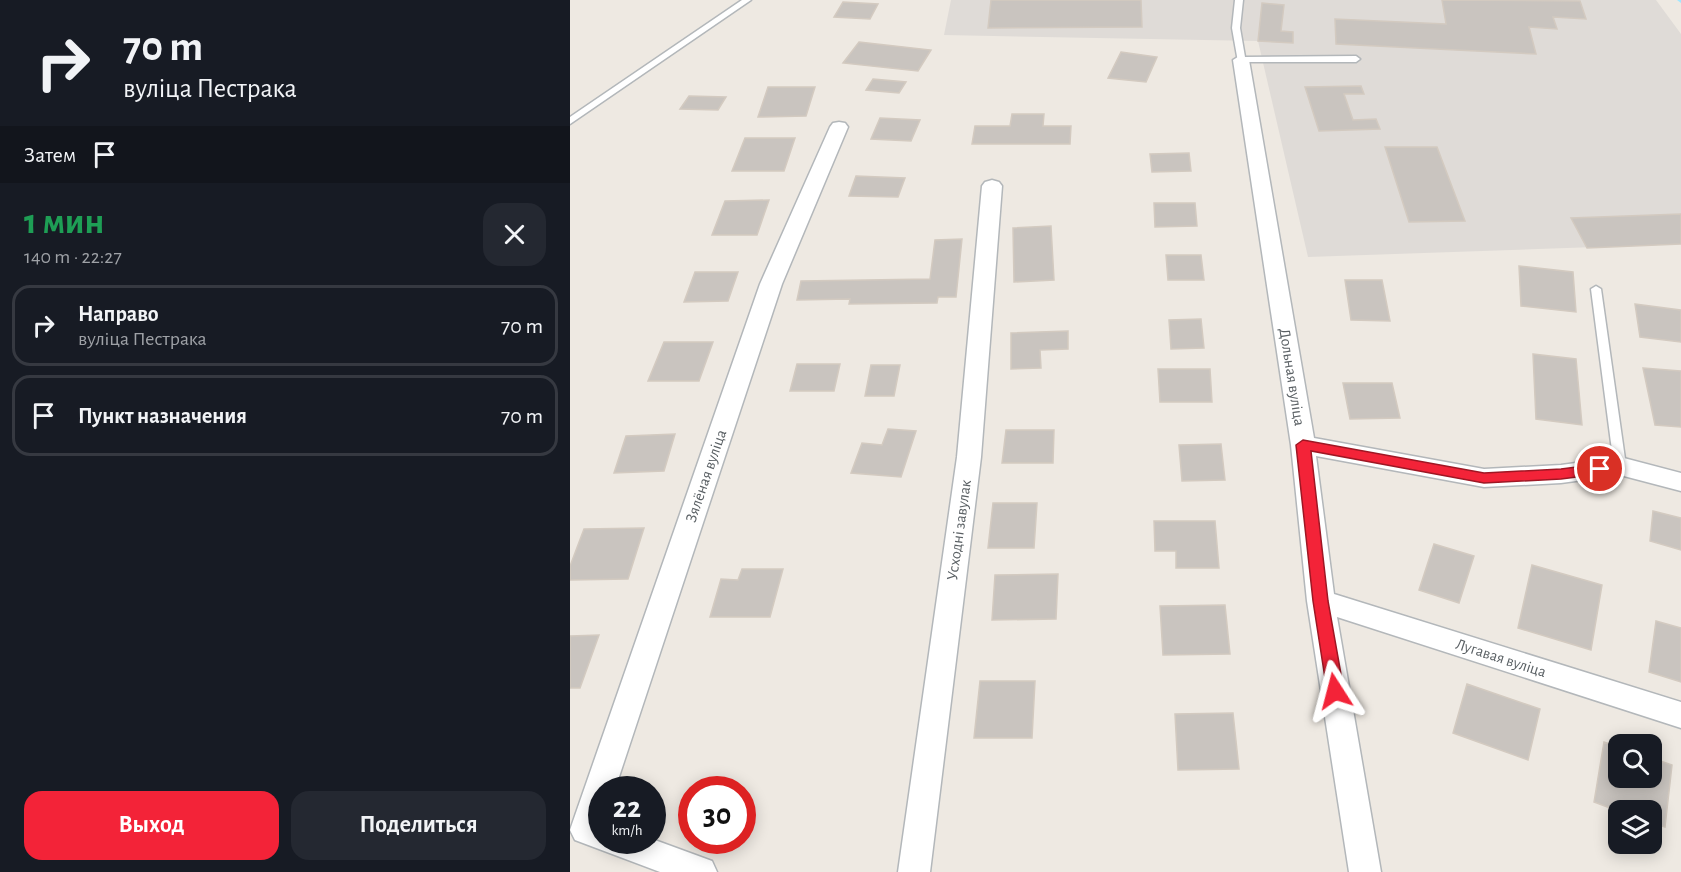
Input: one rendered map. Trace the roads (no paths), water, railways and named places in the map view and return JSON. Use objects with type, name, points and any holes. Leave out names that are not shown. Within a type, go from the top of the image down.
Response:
[{"type":"street","name":"Дольная вуліца","points":[[1241,60],[1303,445],[1321,601],[1365,872]]},
{"type":"street","name":"Зялёная вуліца","points":[[611,776],[771,284],[839,127]]},
{"type":"street","name":"Усходні завулак","points":[[914,872],[969,458],[992,186]]},
{"type":"street","points":[[1303,445],[1484,478],[1561,474],[1620,466],[1681,482]]},
{"type":"street","name":"Лугавая вуліца","points":[[1321,601],[1681,715]]},
{"type":"street","points":[[651,854],[701,872]]},
{"type":"lane","points":[[570,121],[747,0]]},
{"type":"lane","points":[[1239,0],[1236,28],[1241,60],[1356,59]]},
{"type":"lane","points":[[1596,289],[1620,466]]}]
